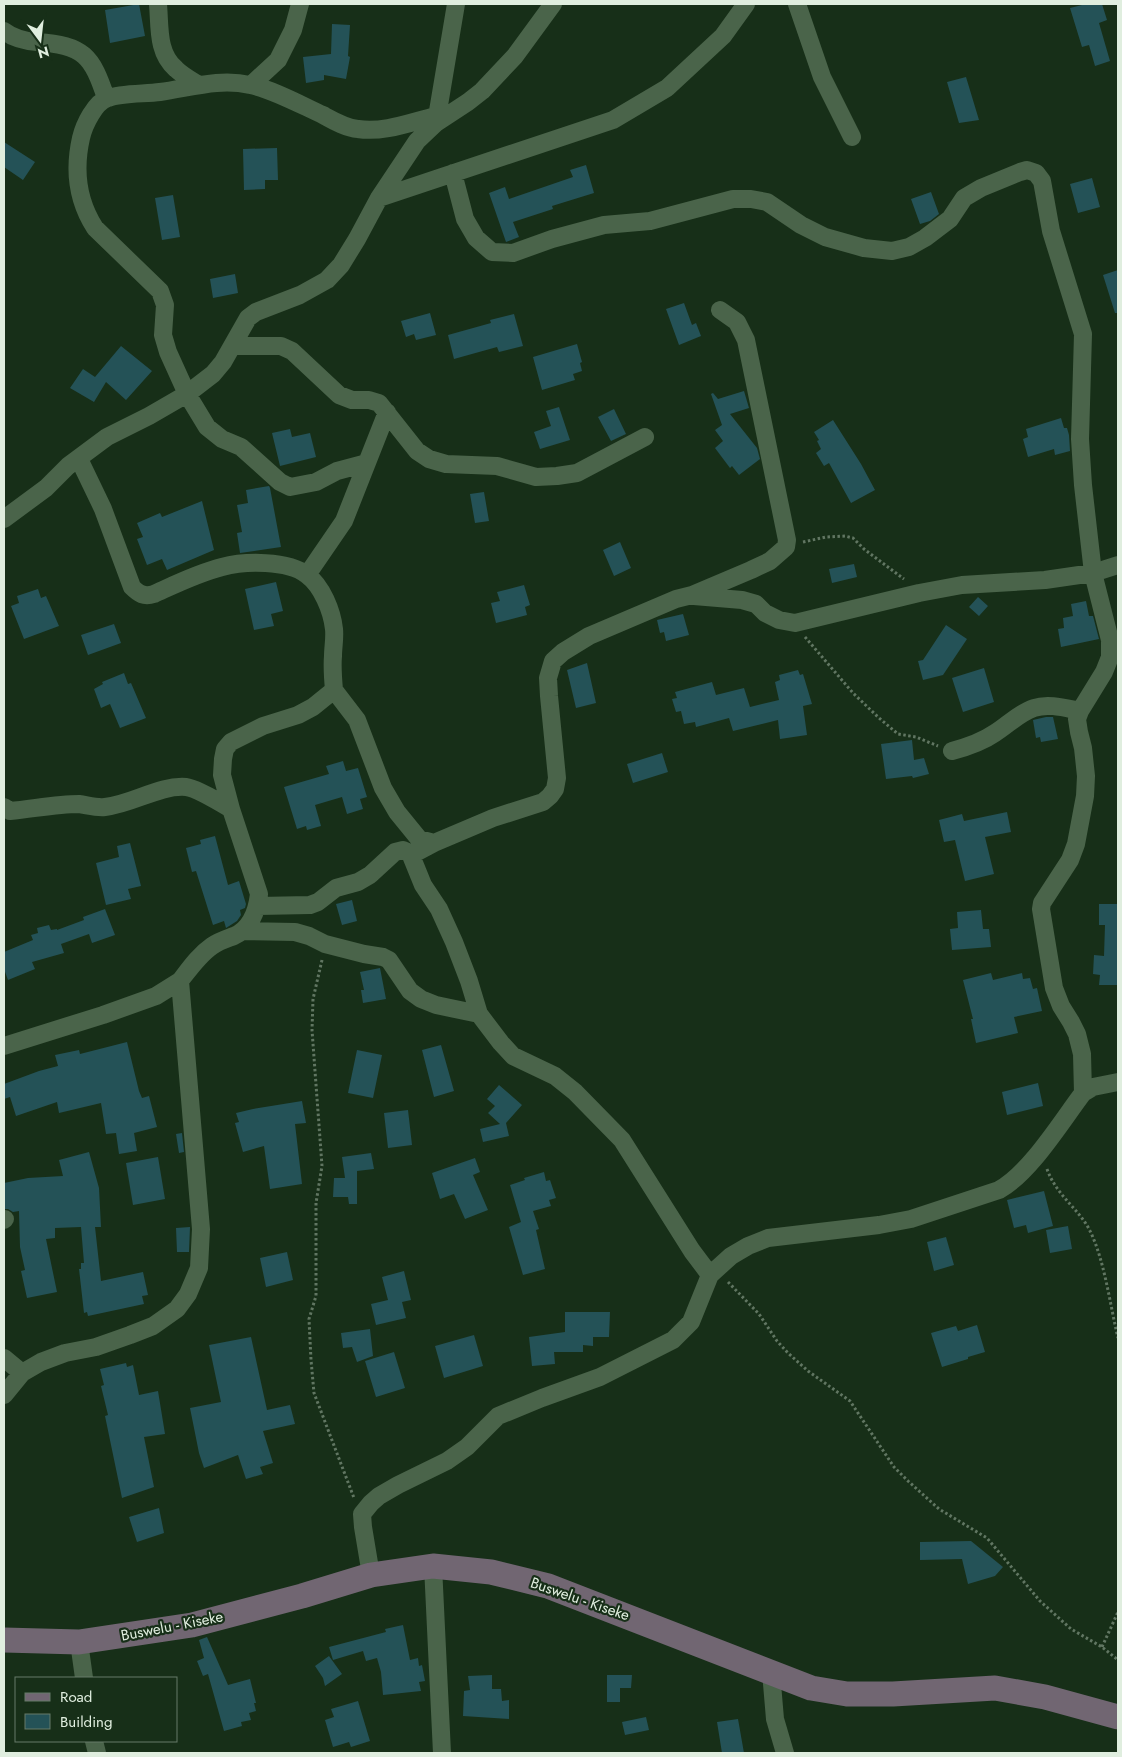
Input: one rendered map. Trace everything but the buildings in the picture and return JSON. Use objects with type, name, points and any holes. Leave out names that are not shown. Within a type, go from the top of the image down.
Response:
[{"type":"main road","name":"Buswelu - Kiseke","points":[[4,1640],[79,1642],[192,1625],[302,1596],[371,1575],[432,1566],[491,1572],[548,1586],[811,1688],[847,1694],[894,1694],[995,1688],[1045,1697],[1118,1717]]},
{"type":"street","points":[[158,4],[161,46],[168,61],[176,70],[198,85]]},
{"type":"street","points":[[251,85],[278,60],[293,30],[300,4]]},
{"type":"street","points":[[436,120],[456,4]]},
{"type":"street","points":[[4,519],[46,488],[68,466],[107,437],[149,416],[186,394],[212,374],[223,362],[248,318],[256,312],[300,295],[327,280],[358,239],[379,198],[417,142],[436,120],[468,102],[482,91],[515,56],[553,4]]},
{"type":"street","points":[[379,198],[613,120],[667,88],[724,36],[746,4]]},
{"type":"street","points":[[797,4],[822,78],[852,137]]},
{"type":"street","points":[[5,35],[23,41],[50,42],[72,47],[90,60],[98,73],[106,98]]},
{"type":"street","points":[[367,463],[337,471],[316,482],[290,487],[280,482],[241,447],[222,439],[207,427],[186,394],[168,352],[163,335],[165,305],[160,291],[95,228],[86,216],[80,198],[77,156],[82,133],[93,110],[106,98],[162,92],[224,82],[251,85],[303,105],[356,129],[381,129],[436,120]]},
{"type":"street","points":[[453,173],[465,219],[476,238],[492,252],[513,253],[604,225],[650,221],[733,199],[751,199],[768,202],[801,225],[826,237],[864,248],[892,251],[909,247],[925,238],[950,219],[964,198],[981,188],[1027,170],[1036,173],[1042,182],[1051,231],[1083,334],[1080,439],[1087,528],[1093,573],[1110,640],[1110,658],[1104,672],[1080,711],[1078,719],[1079,732],[1084,748],[1086,776],[1085,796],[1076,844],[1070,860],[1042,903],[1041,909],[1054,988],[1060,1006],[1077,1034],[1082,1054],[1083,1093]]},
{"type":"street","points":[[262,906],[310,905],[318,902],[336,888],[358,882],[370,875],[388,856],[395,852],[403,850],[410,853],[418,852],[434,843],[493,818],[543,802],[555,789],[557,778],[548,678],[553,661],[563,652],[589,636],[763,564],[786,547],[787,540],[746,340],[737,322],[720,310]]},
{"type":"street","points":[[232,346],[281,346],[292,351],[339,395],[352,400],[369,400],[379,403],[417,451],[429,459],[446,464],[497,466],[536,477],[557,476],[577,473],[645,436]]},
{"type":"street","points":[[307,575],[344,521],[387,412]]},
{"type":"street","points":[[79,459],[103,509],[132,587],[138,593],[146,596],[154,594],[203,572],[223,566],[244,563],[277,564],[295,569],[307,575],[327,604],[334,630],[334,690],[357,720],[383,788],[397,812],[420,839],[434,843]]},
{"type":"street","points":[[692,595],[742,600],[756,604],[764,613],[779,620],[795,623],[919,593],[962,585],[1037,580],[1093,573],[1118,565]]},
{"type":"street","points":[[284,932],[262,906],[222,775],[222,758],[225,749],[231,742],[262,726],[298,715],[334,690]]},
{"type":"street","points":[[952,751],[986,739],[1034,708],[1046,706],[1080,711]]},
{"type":"street","points":[[4,808],[10,811],[79,804],[103,807],[127,803],[159,791],[178,787],[190,788],[231,808]]},
{"type":"street","points":[[410,853],[424,885],[439,909],[454,942],[479,1014],[513,1056],[555,1076],[582,1098],[622,1140],[692,1251],[712,1273]]},
{"type":"street","points":[[243,931],[262,906]]},
{"type":"street","points":[[4,1046],[156,996],[180,981],[196,960],[211,946],[243,931],[295,932],[325,944],[383,957],[389,960],[410,991],[421,998],[436,1005],[479,1014]]},
{"type":"street","points":[[4,1395],[22,1373],[41,1362],[96,1346],[153,1326],[177,1309],[188,1294],[199,1268],[201,1229],[180,981]]},
{"type":"street","points":[[371,1575],[362,1514],[371,1503],[398,1485],[447,1461],[498,1416],[600,1377],[673,1340],[690,1322],[712,1273],[739,1251],[768,1238],[879,1224],[911,1218],[999,1190],[1011,1184],[1024,1171],[1083,1093],[1093,1087],[1118,1082]]},
{"type":"street","points":[[4,1358],[22,1373]]},
{"type":"street","points":[[432,1566],[442,1753]]},
{"type":"street","points":[[79,1642],[84,1677]]},
{"type":"street","points":[[771,1672],[775,1719],[785,1753]]},
{"type":"path","points":[[786,547],[826,536],[853,538],[919,593]]},
{"type":"path","points":[[795,623],[853,693],[898,734],[916,737],[952,751]]},
{"type":"path","points":[[325,944],[313,999],[312,1022],[322,1166],[316,1203],[316,1296],[309,1319],[311,1360],[314,1393],[362,1514]]},
{"type":"path","points":[[1040,1150],[1052,1182],[1090,1232],[1103,1269],[1118,1338]]},
{"type":"path","points":[[712,1273],[729,1283],[759,1314],[777,1341],[788,1353],[808,1371],[850,1401],[894,1467],[939,1509],[987,1538],[1040,1601],[1071,1629],[1102,1647],[1118,1660]]},
{"type":"path","points":[[1102,1647],[1118,1612]]}]
